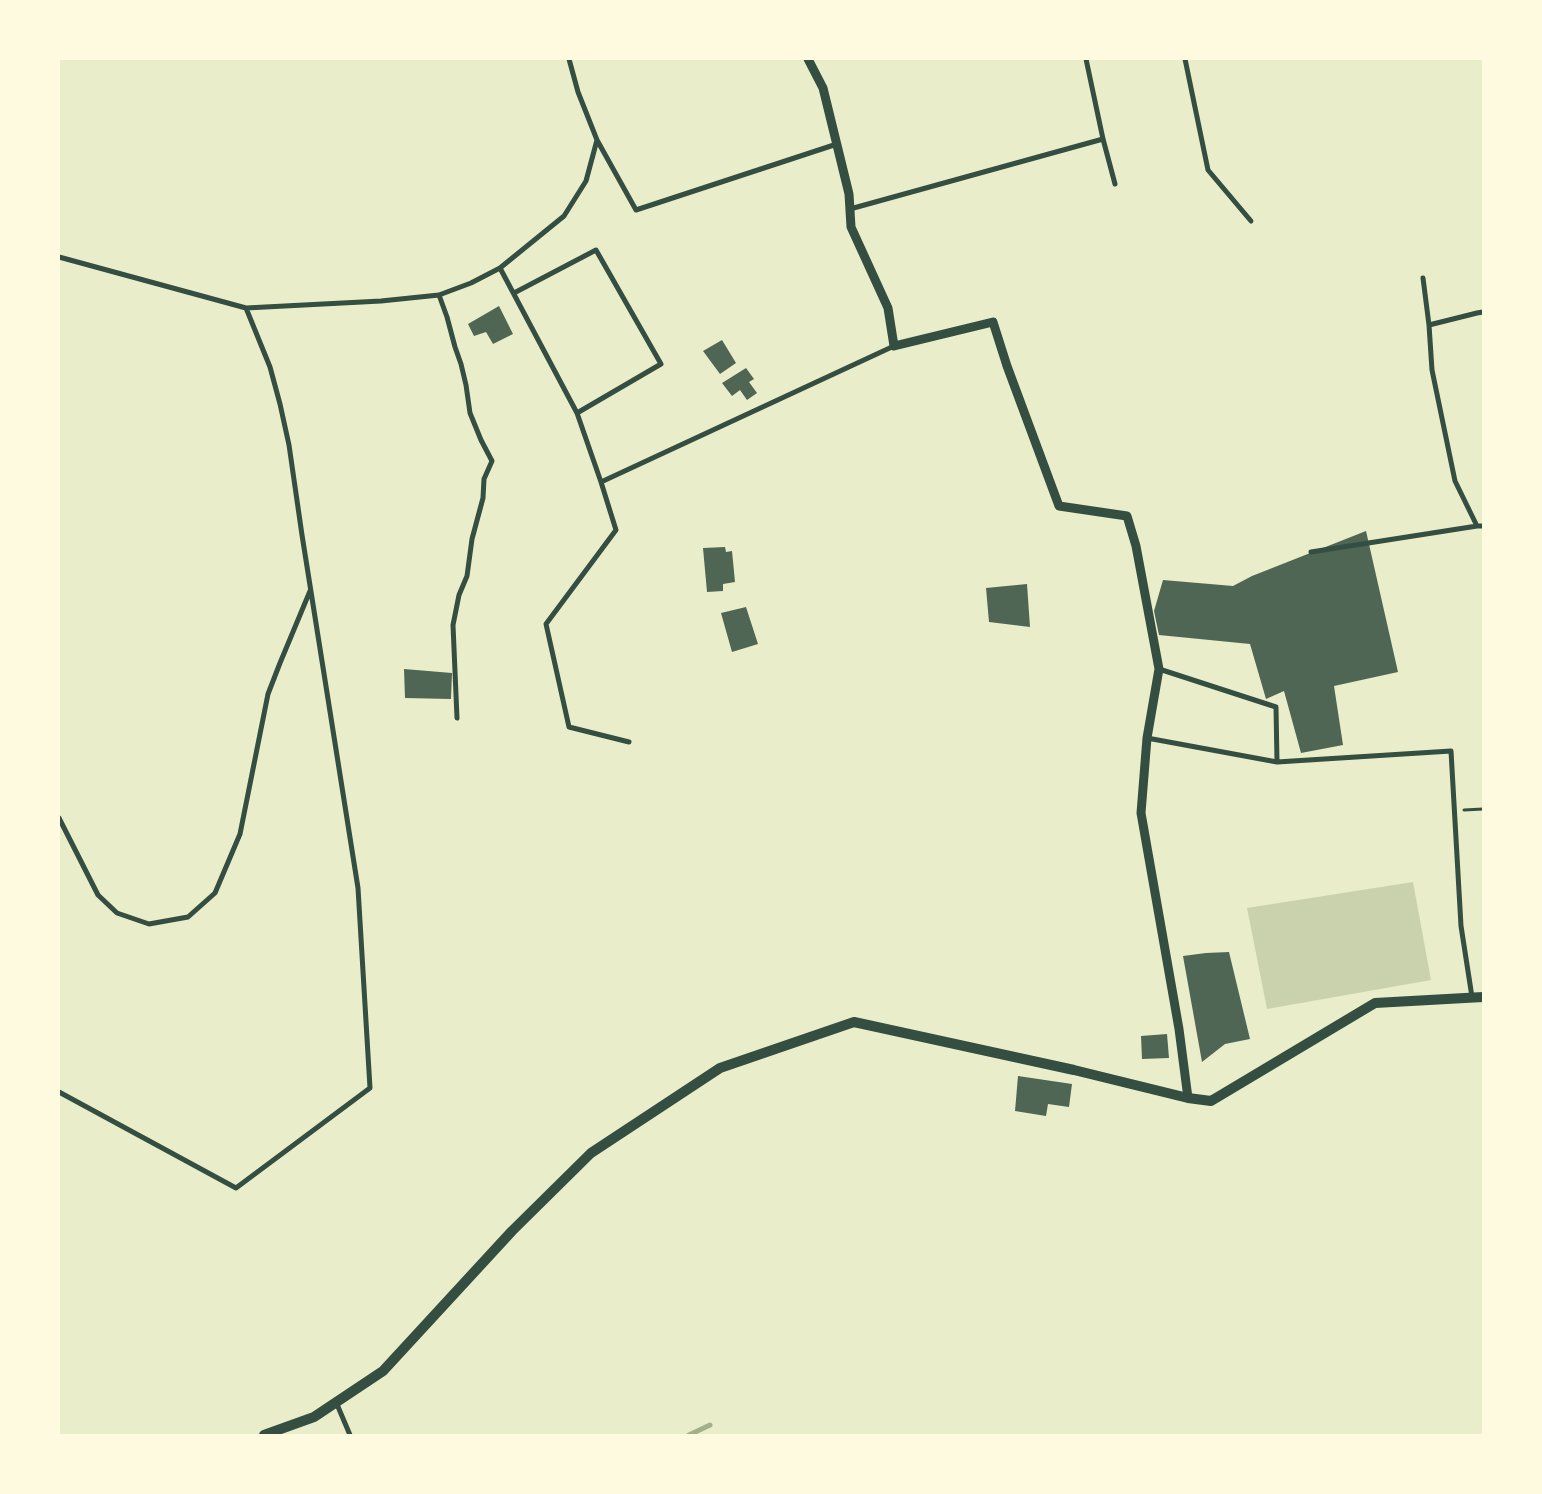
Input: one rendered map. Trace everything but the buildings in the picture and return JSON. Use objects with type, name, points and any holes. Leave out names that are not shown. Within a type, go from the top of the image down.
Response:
[{"type":"main road","points":[[264,1435],[314,1417],[383,1371],[512,1232],[591,1153],[720,1068],[854,1022],[1074,1070],[1188,1098],[1211,1101],[1375,1003],[1483,997]]},
{"type":"street","points":[[569,59],[578,92],[597,140],[636,210],[837,144]]},
{"type":"street","points":[[808,59],[823,88],[850,194],[851,227],[888,308],[894,346]]},
{"type":"street","points":[[1086,59],[1103,139],[1115,184]]},
{"type":"street","points":[[1185,59],[1208,170],[1251,221]]},
{"type":"street","points":[[850,209],[1103,139]]},
{"type":"street","points":[[59,257],[246,308],[381,301],[439,295],[470,283],[500,268],[564,216],[586,181],[597,140]]},
{"type":"street","points":[[514,293],[596,250],[661,364],[577,413]]},
{"type":"street","points":[[500,268],[577,413],[616,530],[546,624],[569,727],[628,742]]},
{"type":"street","points":[[1423,278],[1430,325],[1432,370],[1455,481],[1477,526]]},
{"type":"street","points":[[439,295],[447,317],[454,347],[461,364],[470,413],[492,461],[484,479],[483,498],[453,625],[457,718]]},
{"type":"street","points":[[59,1092],[236,1188],[370,1088],[358,888],[289,445],[270,367],[246,308]]},
{"type":"street","points":[[1430,325],[1483,312]]},
{"type":"street","points":[[601,482],[894,346],[994,322],[1007,366],[1059,506],[1127,516],[1136,546],[1159,669],[1147,738],[1141,813],[1179,1029],[1188,1098]]},
{"type":"street","points":[[1311,552],[1483,526]]},
{"type":"street","points":[[59,818],[98,894],[118,913],[148,924],[188,917],[215,893],[240,834],[268,694],[311,590]]},
{"type":"street","points":[[1159,669],[1276,707],[1277,762]]},
{"type":"street","points":[[1147,738],[1277,762],[1451,751],[1461,926],[1472,997]]},
{"type":"street","points":[[336,1402],[350,1435]]},
{"type":"path","points":[[1454,811],[1483,808]]},
{"type":"green space","points":[[1413,882],[1431,980],[1267,1009],[1247,908]]},
{"type":"waterway","points":[[689,1435],[710,1425]]}]
